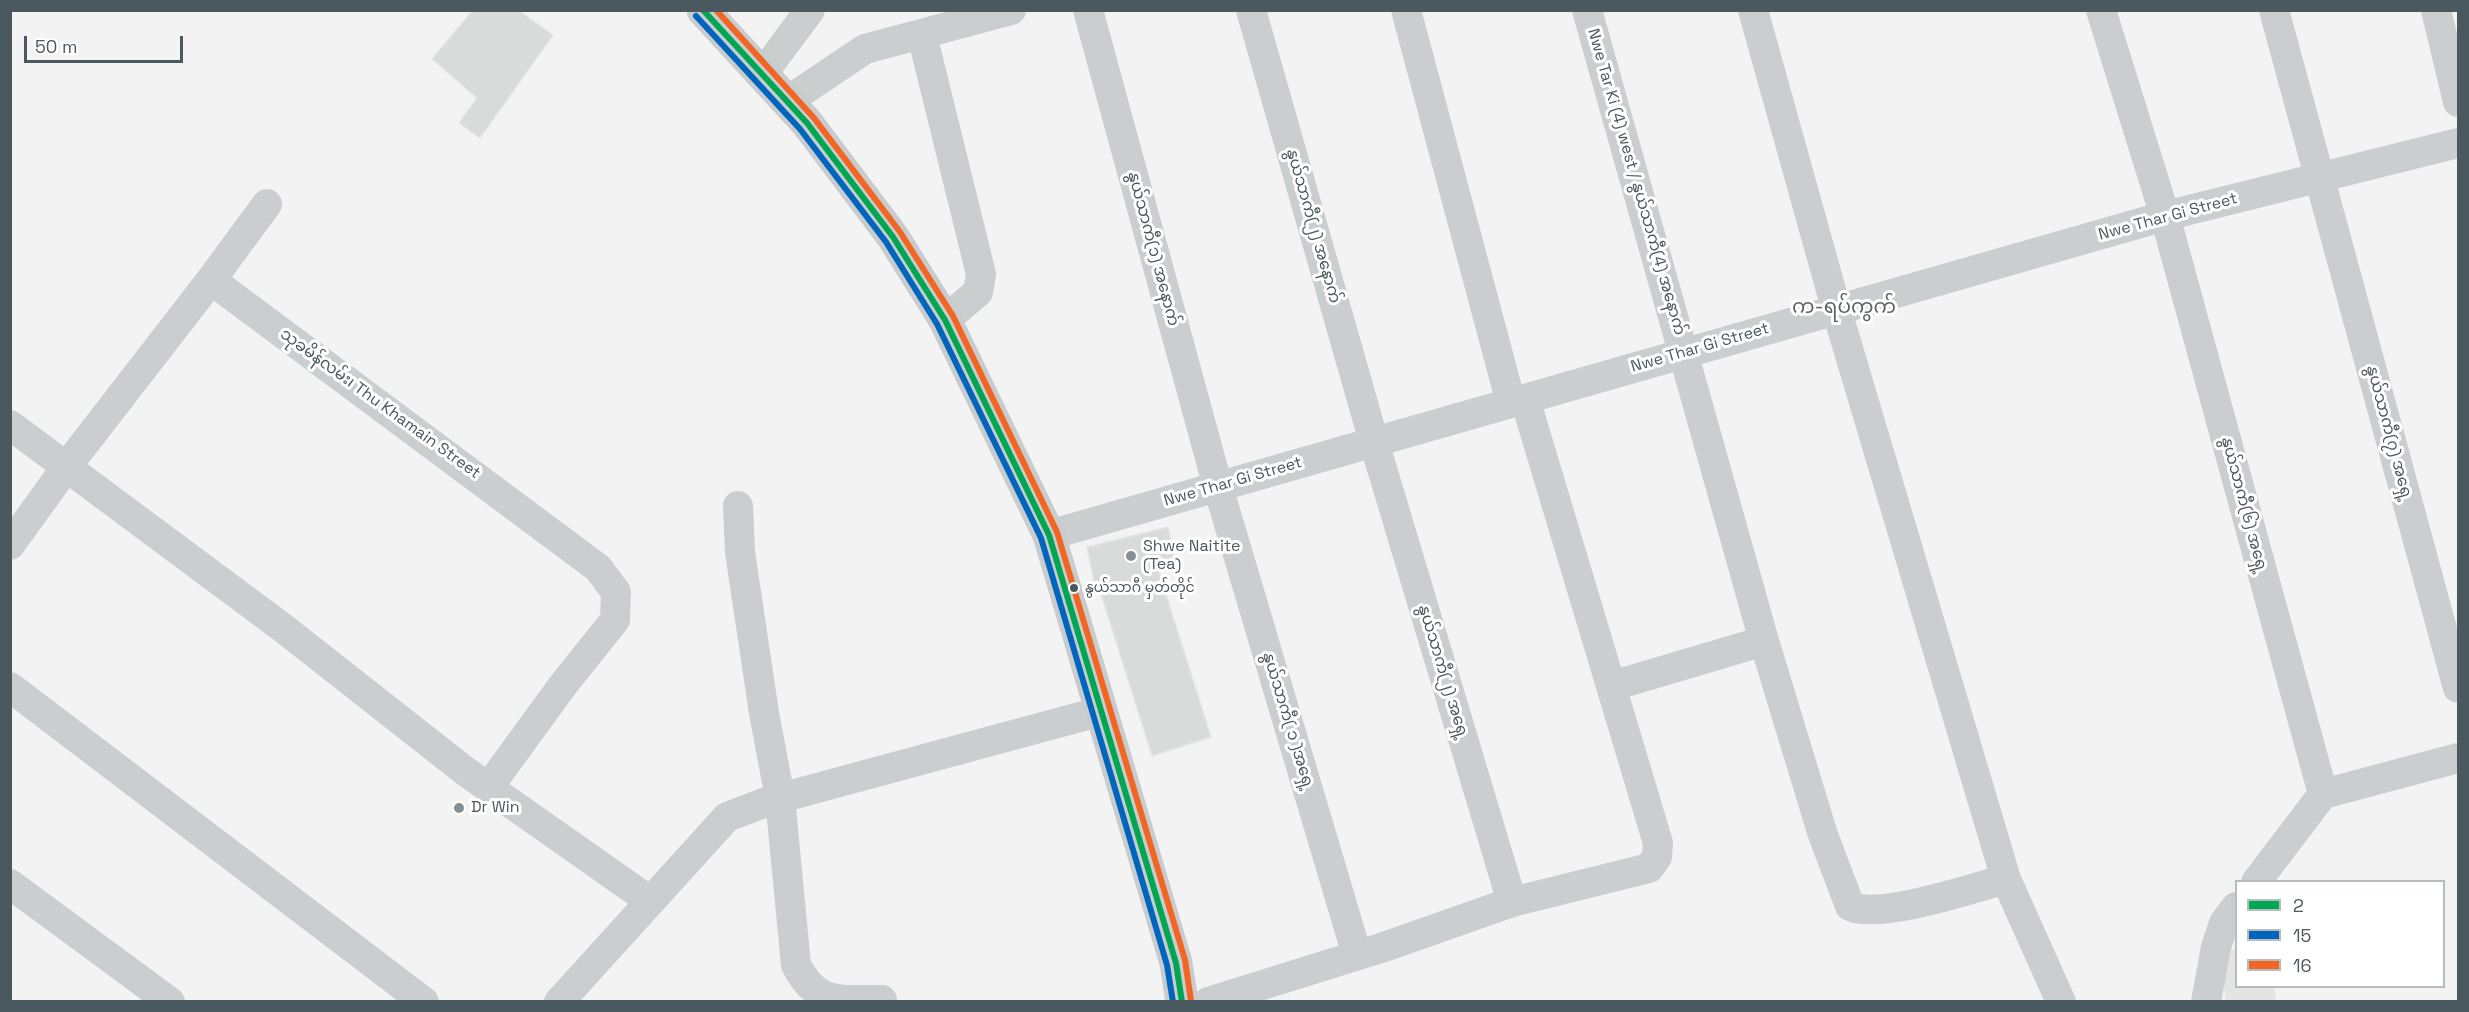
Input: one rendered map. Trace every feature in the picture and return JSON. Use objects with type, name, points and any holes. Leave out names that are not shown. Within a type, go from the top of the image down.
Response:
[{"type":"main road","points":[[703,10],[789,100],[893,237],[945,320],[1049,535],[1176,963],[1182,1002]]},
{"type":"street","points":[[789,100],[877,46],[1011,10]]},
{"type":"street","name":"နွယ်သာကီ(၁) အနောက်","points":[[1088,10],[1218,487]]},
{"type":"street","name":"နွယ်သာကီ(၂) အနောက်","points":[[1251,10],[1374,442]]},
{"type":"street","points":[[1208,1002],[1357,955],[1512,902],[1649,868],[1657,857],[1658,843],[1612,686],[1518,401],[1406,10]]},
{"type":"street","name":"Nwe Tar Ki (4) west / နွယ်သာကီ(4) အနောက်","points":[[1587,10],[1764,642],[1823,835],[1850,906],[1865,911],[1886,908],[1939,898],[2006,879]]},
{"type":"street","points":[[1753,10],[1836,308],[2006,879],[2061,1002]]},
{"type":"street","name":"နွယ်သာကီ(၆) အရှေ့","points":[[2101,10],[2165,216],[2323,794]]},
{"type":"street","name":"နွယ်သာကီ(၇) အရှေ့","points":[[2274,10],[2458,688]]},
{"type":"street","points":[[2436,10],[2458,102]]},
{"type":"street","points":[[763,73],[795,15]]},
{"type":"street","points":[[922,35],[981,274],[978,292],[945,320]]},
{"type":"street","name":"Nwe Thar Gi Street","points":[[1049,535],[1684,354],[1836,308],[2165,216],[2458,143]]},
{"type":"street","points":[[10,545],[67,466],[267,204]]},
{"type":"street","name":"သုခမိန်လမ်း၊ Thu Khamain Street","points":[[211,280],[598,568],[616,592],[615,620],[563,685],[488,788]]},
{"type":"street","points":[[10,425],[283,628],[488,788],[650,902]]},
{"type":"street","name":"နွယ်သာကီ(၂) အရှေ့","points":[[1374,442],[1512,902]]},
{"type":"street","name":"နွယ်သာကီ( ၁ )အရှေ့","points":[[1218,487],[1357,955]]},
{"type":"street","points":[[738,506],[740,552],[764,713],[796,965],[805,982],[828,999],[882,1000]]},
{"type":"street","points":[[1612,686],[1764,642]]},
{"type":"street","points":[[10,687],[424,1002]]},
{"type":"street","points":[[559,1002],[727,817],[775,800],[1102,711]]},
{"type":"street","points":[[2258,880],[2323,794],[2458,758]]},
{"type":"street","points":[[10,884],[170,1002]]},
{"type":"street","points":[[2206,1002],[2216,947],[2224,923],[2235,908]]},
{"type":"shaded area","points":[[2235,949],[2235,988],[2274,988],[2276,1001],[2226,1001],[2219,953]]},
{"type":"building","points":[[473,10],[518,10],[553,35],[480,138],[459,123],[477,98],[432,59]]},
{"type":"building","points":[[1168,527],[1176,565],[1158,569],[1211,737],[1152,756],[1097,581],[1094,582],[1087,547]]},
{"type":"transit line","name":"2","points":[[703,10],[807,123],[893,237],[945,320],[1049,535],[1176,963],[1182,1002]]},
{"type":"transit line","name":"16","points":[[716,10],[814,118],[900,232],[953,316],[1057,532],[1185,960],[1191,1001]]},
{"type":"transit line","name":"15","points":[[696,16],[800,129],[886,242],[937,324],[1041,538],[1167,965],[1173,1002]]},
{"type":"place","name":"Shwe Naitite (Tea)","points":[[1131,556]]},
{"type":"place","name":"နွယ်သာဂီ မှတ်တိုင်","points":[[1074,588]]},
{"type":"place","name":"Dr Win","points":[[459,808]]},
{"type":"district","name":"က-ရပ်ကွက်","points":[[1844,308]]}]
